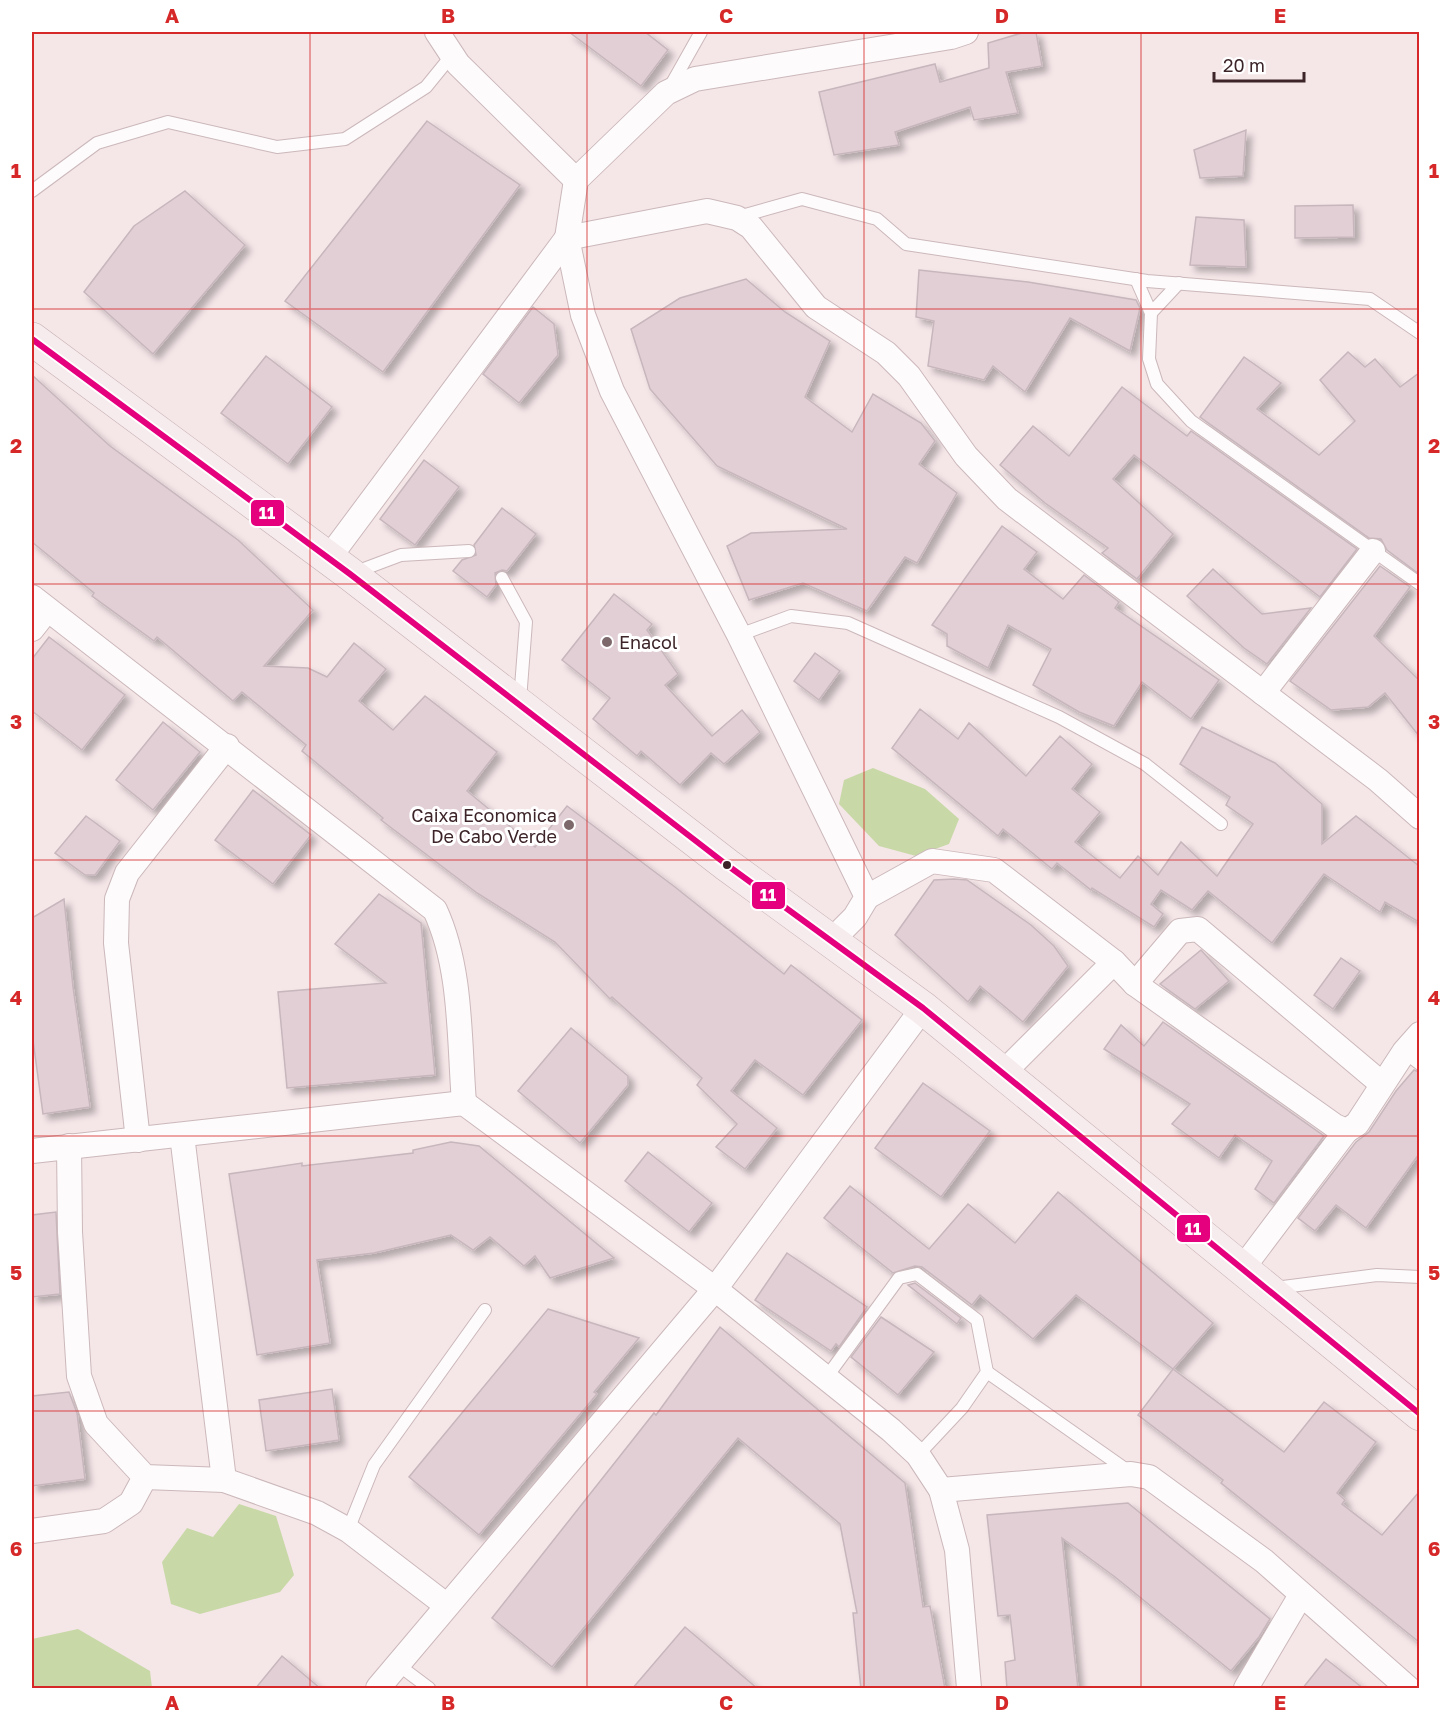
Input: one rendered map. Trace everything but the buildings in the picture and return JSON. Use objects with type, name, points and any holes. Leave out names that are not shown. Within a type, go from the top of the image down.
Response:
[{"type":"main road","points":[[32,339],[339,566],[727,865],[923,1008],[1419,1414]]},
{"type":"street","points":[[437,32],[458,64],[576,180]]},
{"type":"street","points":[[867,897],[739,635],[612,392],[583,315],[567,238],[576,180],[666,93],[695,79],[951,37],[966,32]]},
{"type":"street","points":[[339,566],[567,238],[706,211],[737,218],[751,227],[816,307],[886,353],[909,376],[966,456],[1007,499],[1378,780],[1419,817]]},
{"type":"street","points":[[1263,693],[1373,551]]},
{"type":"street","points":[[32,629],[39,604],[226,746],[435,910],[447,935],[456,993],[464,1103]]},
{"type":"street","points":[[138,1140],[116,943],[117,899],[127,873],[226,746]]},
{"type":"street","points":[[831,941],[855,917],[867,897],[932,861],[994,870],[1114,962],[1135,984],[1346,1131]]},
{"type":"street","points":[[1135,984],[1180,931],[1198,929],[1382,1084]]},
{"type":"street","points":[[1003,1073],[1114,962]]},
{"type":"street","points":[[378,1689],[446,1605],[715,1289],[923,1008]]},
{"type":"street","points":[[1254,1279],[1346,1131],[1357,1124],[1382,1084],[1414,1050]]},
{"type":"street","points":[[32,1151],[464,1103],[715,1289],[918,1455],[941,1490],[957,1550],[969,1689]]},
{"type":"street","points":[[182,1135],[224,1480]]},
{"type":"street","points":[[69,1146],[70,1232],[79,1376],[96,1424],[145,1477],[224,1480],[317,1513],[348,1530],[446,1605]]},
{"type":"street","points":[[941,1490],[1131,1474],[1149,1477],[1264,1561],[1408,1689]]},
{"type":"street","points":[[32,1531],[104,1521],[131,1503],[145,1477]]},
{"type":"street","points":[[1246,1689],[1301,1595]]},
{"type":"lane","points":[[666,93],[701,32]]},
{"type":"lane","points":[[32,191],[98,143],[168,122],[277,147],[345,140],[426,87],[452,55]]},
{"type":"lane","points":[[737,218],[801,199],[877,219],[906,244],[1136,279],[1370,299],[1419,333]]},
{"type":"lane","points":[[1136,279],[1151,313],[1149,358],[1157,384],[1191,421],[1419,584]]},
{"type":"lane","points":[[1151,313],[1179,283]]},
{"type":"lane","points":[[339,566],[401,555],[469,551]]},
{"type":"lane","points":[[502,578],[526,622],[520,704]]},
{"type":"lane","points":[[739,635],[791,616],[848,623],[971,676],[1068,722],[1145,764],[1221,824]]},
{"type":"lane","points":[[826,1378],[899,1278],[917,1274],[977,1320],[987,1372],[1131,1474]]},
{"type":"lane","points":[[1254,1279],[1377,1275],[1419,1277]]},
{"type":"lane","points":[[348,1530],[374,1465],[485,1310]]},
{"type":"lane","points":[[918,1455],[962,1408],[987,1372]]},
{"type":"lane","points":[[397,1664],[429,1689]]},
{"type":"green space","points":[[873,768],[925,789],[959,819],[949,844],[916,856],[879,846],[839,804],[844,780]]},
{"type":"green space","points":[[239,1504],[276,1516],[294,1575],[280,1592],[200,1614],[171,1604],[162,1562],[187,1528],[213,1537]]},
{"type":"green space","points":[[78,1629],[150,1671],[152,1688],[32,1688],[32,1639]]},
{"type":"transit line","name":"11","points":[[32,339],[350,574],[727,865],[923,1008],[1420,1414]]},
{"type":"place","name":"Enacol","points":[[607,642]]},
{"type":"place","name":"Caixa Economica De Cabo Verde","points":[[569,825]]}]
